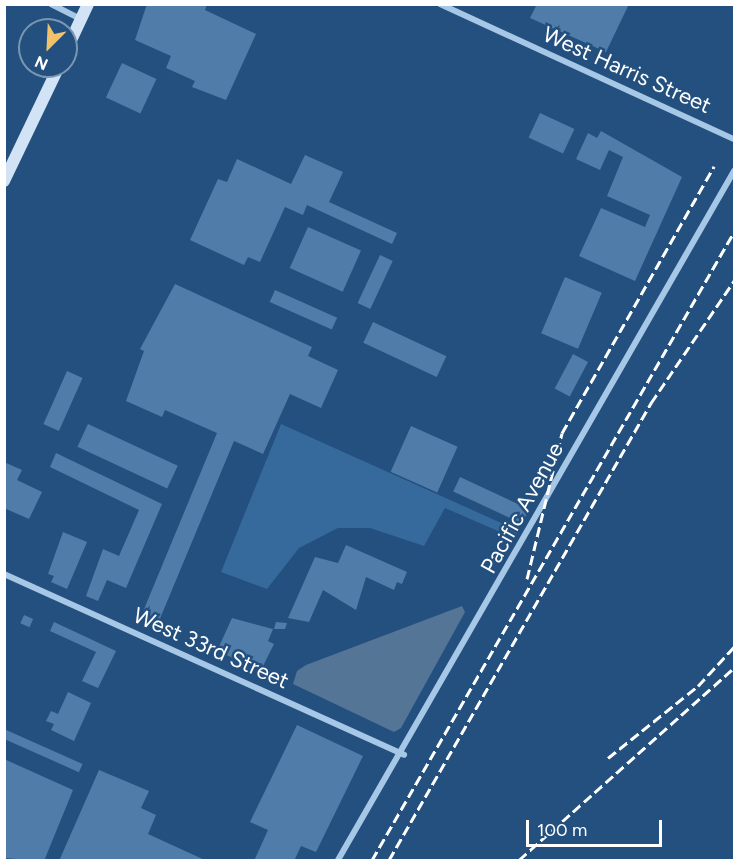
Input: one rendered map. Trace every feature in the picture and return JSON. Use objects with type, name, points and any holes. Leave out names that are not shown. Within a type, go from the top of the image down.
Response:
[{"type":"main road","points":[[78,25],[88,4]]},
{"type":"main road","points":[[4,181],[53,78]]},
{"type":"street","points":[[51,4],[81,19]]},
{"type":"street","name":"West Harris Street","points":[[440,4],[735,139]]},
{"type":"street","name":"Pacific Avenue","points":[[338,861],[404,755],[735,171]]},
{"type":"street","name":"West 33rd Street","points":[[4,574],[404,755]]},
{"type":"shaded area","points":[[281,424],[519,531],[514,538],[445,508],[424,546],[370,528],[338,528],[299,548],[267,589],[221,572]]},
{"type":"shaded area","points":[[462,606],[465,612],[401,728],[394,732],[293,684],[297,671],[306,665]]},
{"type":"building","points":[[147,4],[207,4],[205,10],[256,34],[226,100],[192,87],[195,81],[166,68],[171,56],[135,40]]},
{"type":"building","points":[[537,4],[629,4],[606,52],[530,18]]},
{"type":"building","points":[[122,63],[156,79],[140,113],[106,97]]},
{"type":"building","points":[[540,113],[574,129],[563,154],[529,137]]},
{"type":"building","points":[[601,131],[682,177],[635,281],[579,256],[601,208],[645,227],[650,215],[607,196],[623,157],[609,150],[600,170],[576,159],[588,133],[597,138]]},
{"type":"building","points":[[305,155],[343,172],[329,202],[397,233],[392,244],[307,205],[303,215],[285,207],[260,262],[248,257],[244,265],[190,240],[218,179],[227,182],[237,159],[291,184]]},
{"type":"building","points":[[308,227],[361,251],[343,292],[290,268]]},
{"type":"building","points":[[380,255],[393,261],[370,309],[358,303]]},
{"type":"building","points":[[565,277],[602,293],[578,349],[541,333]]},
{"type":"building","points":[[175,284],[312,347],[308,356],[338,370],[321,408],[290,394],[263,454],[234,441],[159,621],[142,614],[217,433],[165,410],[162,417],[126,401],[144,351],[140,349]]},
{"type":"building","points":[[275,290],[337,318],[332,330],[270,302]]},
{"type":"building","points":[[373,322],[446,356],[437,377],[363,343]]},
{"type":"building","points":[[573,354],[588,362],[570,396],[555,388]]},
{"type":"building","points":[[67,371],[83,378],[59,431],[43,424]]},
{"type":"building","points":[[88,424],[178,466],[167,488],[77,447]]},
{"type":"building","points":[[411,426],[458,447],[437,492],[391,472]]},
{"type":"building","points":[[56,453],[162,504],[126,588],[107,580],[98,601],[86,596],[103,549],[119,556],[139,510],[50,467]]},
{"type":"building","points":[[4,462],[22,470],[17,480],[42,492],[29,519],[4,508]]},
{"type":"building","points":[[460,477],[529,509],[522,524],[453,492]]},
{"type":"building","points":[[63,532],[87,542],[67,589],[51,582],[54,576],[48,574]]},
{"type":"building","points":[[346,545],[407,572],[402,584],[397,582],[394,590],[366,577],[356,610],[323,590],[309,622],[288,618],[315,557],[338,563]]},
{"type":"building","points":[[24,615],[33,619],[29,627],[20,623]]},
{"type":"building","points":[[232,618],[273,629],[268,641],[274,644],[261,670],[217,651]]},
{"type":"building","points":[[54,622],[116,651],[98,688],[82,681],[96,652],[50,631]]},
{"type":"building","points":[[276,622],[287,623],[285,629],[274,629]]},
{"type":"building","points":[[68,692],[91,703],[74,741],[51,730],[54,724],[46,721],[51,711],[58,714]]},
{"type":"building","points":[[297,725],[363,756],[316,852],[301,846],[294,861],[254,861],[268,830],[250,822]]},
{"type":"building","points":[[4,729],[83,764],[79,772],[4,739]]},
{"type":"building","points":[[4,759],[73,790],[44,861],[4,858]]},
{"type":"building","points":[[99,770],[149,791],[141,808],[156,815],[148,834],[207,861],[59,861]]},
{"type":"railway","points":[[527,579],[562,433],[714,166]]},
{"type":"railway","points":[[372,860],[734,232]]},
{"type":"railway","points":[[389,860],[651,403],[734,281]]},
{"type":"railway","points":[[608,758],[698,686],[734,647]]},
{"type":"railway","points":[[519,860],[734,668]]}]
